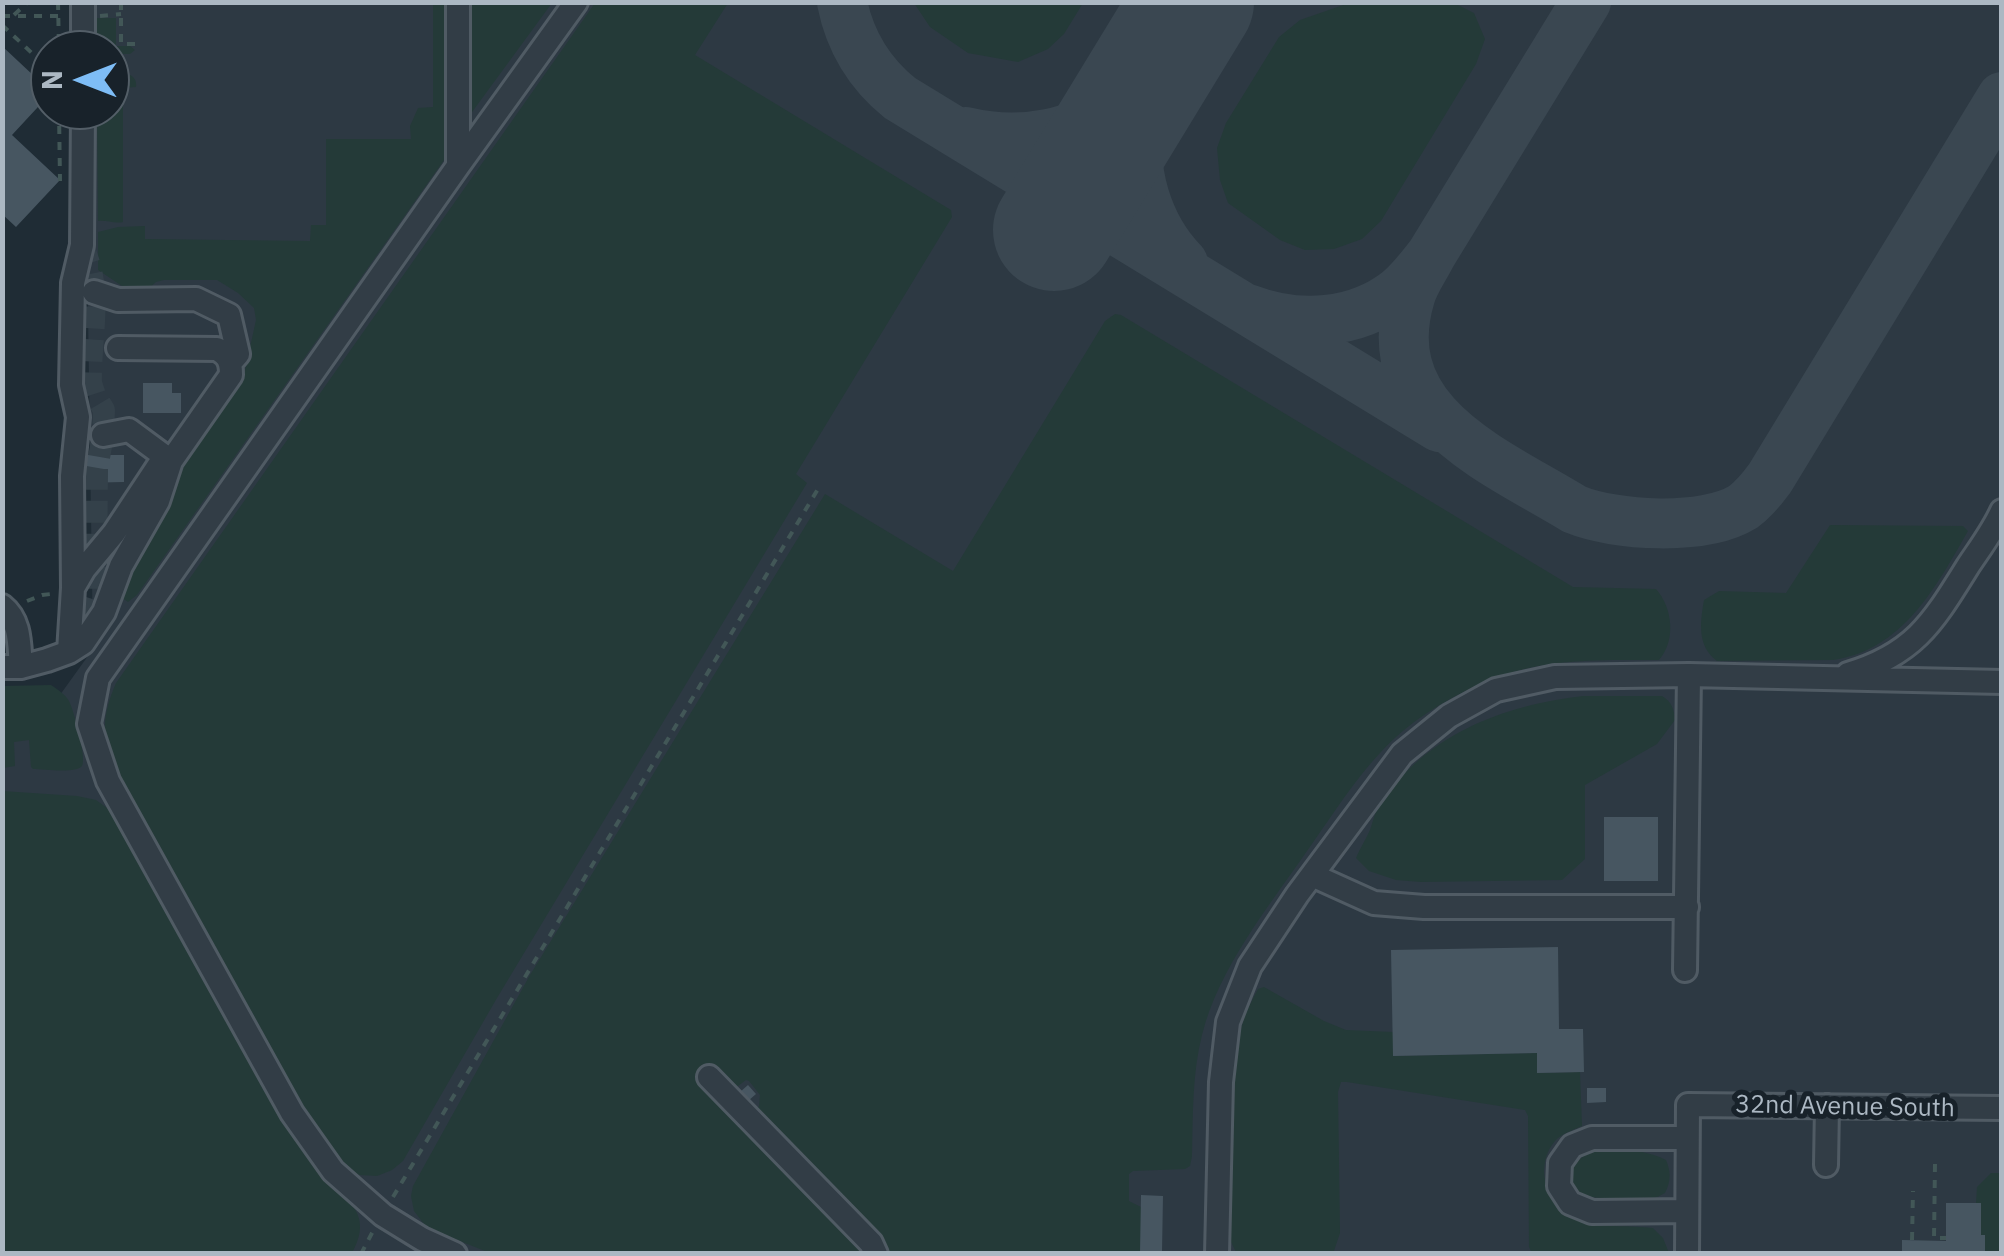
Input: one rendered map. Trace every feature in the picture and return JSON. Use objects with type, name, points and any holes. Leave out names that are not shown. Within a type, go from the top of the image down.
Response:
[{"type":"street","points":[[83,2],[83,30]]},
{"type":"street","points":[[458,2],[458,166]]},
{"type":"street","points":[[455,1254],[383,1215],[333,1170],[292,1112],[108,781],[89,724],[98,678],[576,2]]},
{"type":"street","points":[[69,652],[72,476],[78,417],[72,385],[73,283],[82,244],[83,130]]},
{"type":"street","points":[[73,588],[84,568],[222,389],[230,375],[231,362],[238,354],[229,314],[196,299],[118,300],[94,292]]},
{"type":"street","points":[[118,348],[218,349],[231,362]]},
{"type":"street","points":[[104,436],[130,430],[168,458]]},
{"type":"street","points":[[2,606],[12,614],[19,636],[12,667],[69,652],[83,643],[104,612],[121,566],[158,500],[168,458]]},
{"type":"street","points":[[1830,679],[1894,656],[1916,640],[1936,616],[2002,512]]},
{"type":"street","points":[[1685,970],[1689,675]]},
{"type":"street","points":[[1217,1254],[1221,1082],[1228,1022],[1250,966],[1402,754],[1449,716],[1496,690],[1555,677],[1689,675],[2002,682]]},
{"type":"street","points":[[1312,875],[1374,903],[1424,907],[1687,907]]},
{"type":"street","points":[[709,1078],[871,1243],[876,1254]]},
{"type":"street","name":"32nd Avenue South","points":[[1688,1138],[1688,1105],[2002,1108]]},
{"type":"street","points":[[1826,1164],[1827,1106]]},
{"type":"street","points":[[1687,1210],[1592,1212],[1570,1203],[1560,1186],[1560,1162],[1572,1146],[1592,1138],[1688,1138],[1688,1254]]},
{"type":"path","points":[[14,15],[28,2]]},
{"type":"path","points":[[58,2],[59,30]]},
{"type":"path","points":[[121,2],[121,44],[135,44]]},
{"type":"path","points":[[2,25],[30,51]]},
{"type":"path","points":[[361,1254],[818,489]]},
{"type":"path","points":[[1935,1164],[1934,1238],[1946,1238]]},
{"type":"path","points":[[1912,1190],[1912,1240]]},
{"type":"shaded area","points":[[83,3],[2001,3],[2001,1253],[3,1254],[3,712],[47,713],[93,649],[85,130],[130,130],[130,30],[84,30]]},
{"type":"green space","points":[[433,3],[453,3],[449,153],[137,595],[128,602],[121,591],[182,464],[244,375],[256,320],[254,308],[217,280],[164,280],[142,295],[128,290],[98,270],[98,232],[145,226],[145,239],[310,241],[311,225],[326,225],[326,139],[411,139],[410,126],[418,108],[433,107]]},
{"type":"green space","points":[[463,3],[552,3],[464,123]]},
{"type":"green space","points":[[595,3],[728,3],[695,55],[951,210],[952,217],[796,474],[807,483],[403,1161],[377,1176],[359,1175],[345,1167],[301,1107],[112,767],[105,734],[108,705],[116,683]]},
{"type":"green space","points":[[914,3],[1083,3],[1064,34],[1048,49],[1018,62],[968,53],[930,27]]},
{"type":"green space","points":[[1349,3],[1456,4],[1474,13],[1485,39],[1476,64],[1381,221],[1362,239],[1334,249],[1305,250],[1280,240],[1228,203],[1220,180],[1217,148],[1226,123],[1279,37],[1300,20]]},
{"type":"green space","points":[[96,18],[116,18],[116,30],[96,30]]},
{"type":"green space","points":[[97,130],[123,130],[123,222],[98,221]]},
{"type":"green space","points":[[1115,314],[1573,587],[1656,589],[1666,605],[1670,624],[1668,644],[1659,660],[1559,663],[1501,676],[1432,710],[1407,727],[1371,763],[1261,916],[1220,986],[1199,1050],[1190,1166],[1129,1174],[1129,1201],[1141,1207],[1141,1253],[886,1253],[755,1113],[760,1095],[746,1080],[734,1089],[872,1253],[490,1253],[427,1228],[414,1211],[413,1186],[530,975],[825,494],[953,571],[1105,321]]},
{"type":"green space","points":[[1830,525],[1963,526],[1968,531],[1930,594],[1898,630],[1879,644],[1833,660],[1717,661],[1703,641],[1704,600],[1719,591],[1786,593]]},
{"type":"green space","points":[[51,685],[71,706],[82,766],[66,770],[33,769],[29,740],[14,742],[15,766],[3,768],[3,686]]},
{"type":"green space","points":[[1583,696],[1662,696],[1672,706],[1675,720],[1657,744],[1585,785],[1585,859],[1562,880],[1396,880],[1369,871],[1356,858],[1378,808],[1396,783],[1441,743],[1495,716]]},
{"type":"green space","points":[[2,791],[77,796],[96,800],[110,810],[298,1142],[355,1208],[360,1228],[352,1253],[3,1253]]},
{"type":"green space","points":[[1264,987],[1346,1030],[1393,1032],[1394,1056],[1537,1053],[1538,1073],[1580,1072],[1582,1126],[1558,1139],[1545,1164],[1553,1200],[1561,1210],[1583,1222],[1653,1228],[1663,1238],[1669,1253],[1532,1253],[1525,1110],[1347,1082],[1341,1082],[1338,1092],[1340,1233],[1334,1251],[1236,1252],[1230,1240],[1232,1058],[1246,1012],[1258,989]]},
{"type":"green space","points":[[1595,1150],[1640,1152],[1666,1160],[1670,1176],[1665,1193],[1651,1199],[1629,1199],[1592,1197],[1578,1191],[1572,1172],[1581,1159]]},
{"type":"green space","points":[[1991,1173],[2001,1173],[2001,1253],[1985,1253],[1985,1236],[1981,1235],[1976,1203],[1977,1187]]},
{"type":"building","points":[[2,46],[30,72],[30,116],[12,135],[60,180],[16,227],[2,214]]},
{"type":"building","points":[[143,383],[172,383],[172,393],[181,393],[181,413],[143,413]]},
{"type":"building","points":[[79,455],[124,455],[124,482],[79,483]]},
{"type":"building","points":[[1604,817],[1658,817],[1658,881],[1604,881]]},
{"type":"building","points":[[1558,947],[1559,1029],[1583,1029],[1584,1072],[1537,1073],[1537,1053],[1393,1056],[1391,950]]},
{"type":"building","points":[[748,1085],[756,1094],[748,1101],[740,1092]]},
{"type":"building","points":[[1587,1088],[1606,1088],[1606,1102],[1587,1103]]},
{"type":"building","points":[[1141,1195],[1163,1196],[1162,1252],[1140,1252]]},
{"type":"building","points":[[1946,1203],[1981,1203],[1985,1254],[1902,1254],[1902,1240],[1946,1241]]},
{"type":"taxiway","points":[[842,2],[862,56],[900,98],[1439,427]]},
{"type":"taxiway","points":[[1431,255],[1586,2]]},
{"type":"taxiway","points":[[966,132],[1027,137],[1087,122],[1129,94],[1167,45],[1141,119],[1138,158],[1151,215],[1183,263]]},
{"type":"taxiway","points":[[1248,309],[1306,321],[1346,317],[1399,291],[1431,255],[1410,297],[1404,338],[1410,373],[1425,403],[1449,428],[1510,472],[1591,515],[1659,523],[1726,515],[1747,504],[1770,478],[2002,97]]},
{"type":"runway","points":[[1054,230],[1193,2]]},
{"type":"tunnel","points":[[70,649],[96,592],[97,469],[104,410],[91,383],[93,279],[82,245]]}]
